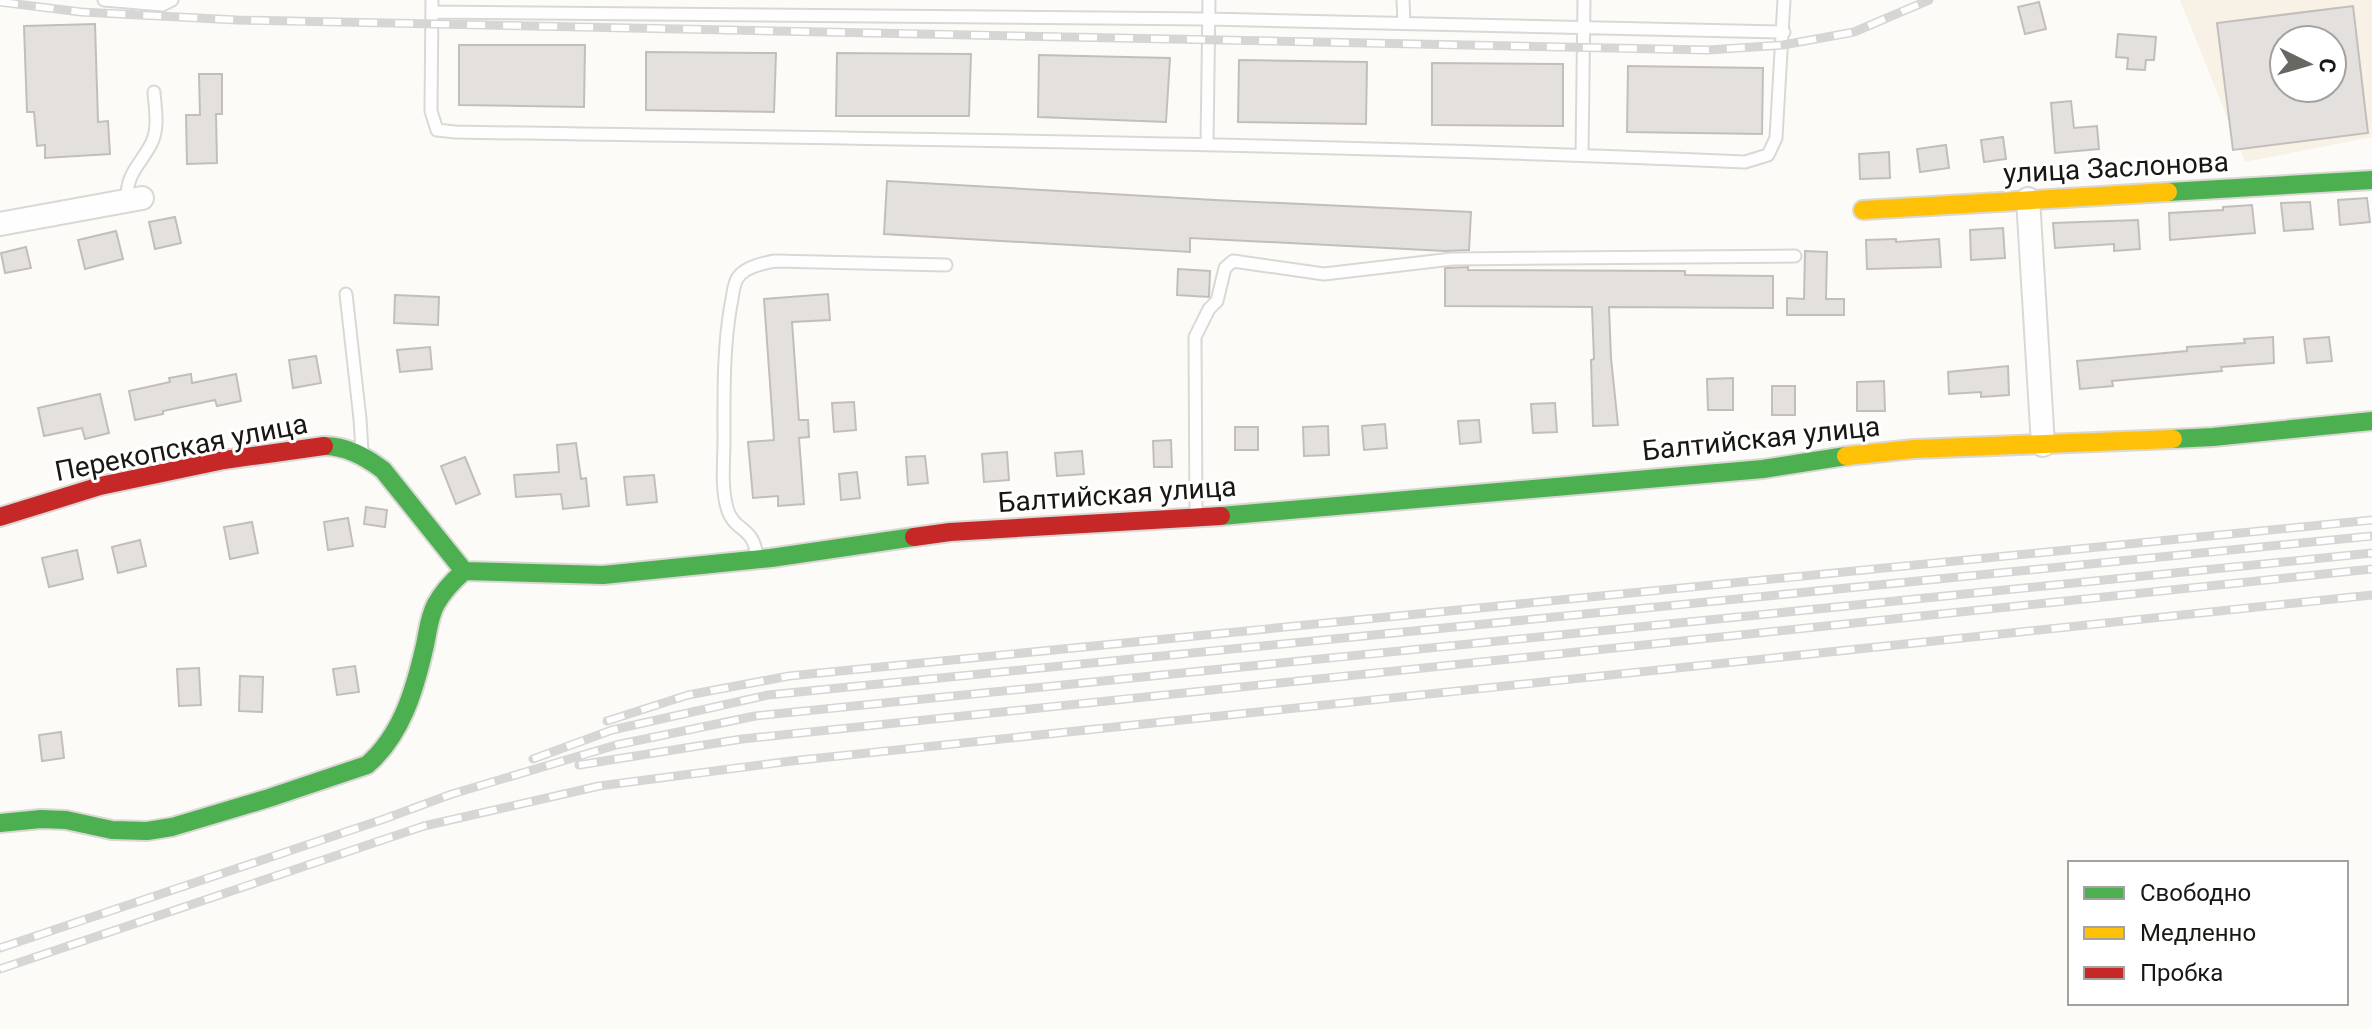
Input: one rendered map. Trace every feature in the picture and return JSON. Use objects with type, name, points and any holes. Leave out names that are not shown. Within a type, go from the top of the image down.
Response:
[{"type":"street","name":"улица Заслонова","points":[[1863,210],[2372,180]]},
{"type":"street","points":[[0,224],[135,199]]},
{"type":"street","points":[[2028,199],[2043,445]]},
{"type":"street","name":"Балтийская улица","points":[[464,571],[603,575],[757,559],[950,532],[1196,518],[1763,469],[1914,449],[2213,437],[2372,421]]},
{"type":"street","name":"Перекопская улица","points":[[0,517],[100,486],[224,460],[314,446],[334,446],[362,456],[383,470],[464,571]]},
{"type":"street","points":[[0,823],[66,820],[112,830],[147,831],[172,827],[269,798],[367,765],[378,758],[388,745],[409,698],[433,609],[451,583],[464,571]]},
{"type":"lane","points":[[104,0],[162,5],[172,0]]},
{"type":"lane","points":[[1207,144],[1209,0]]},
{"type":"lane","points":[[1403,0],[1404,23]]},
{"type":"lane","points":[[1582,155],[1584,0]]},
{"type":"lane","points":[[1784,0],[1784,32],[1776,138],[1768,155],[1745,162],[1207,144],[455,132],[437,130],[431,111],[432,6],[1784,32]]},
{"type":"lane","points":[[135,199],[130,175],[152,142],[156,124],[154,92]]},
{"type":"lane","points":[[1196,518],[1195,337],[1209,309],[1217,301],[1225,268],[1233,261],[1324,274],[1452,259],[1795,256]]},
{"type":"lane","points":[[757,559],[753,537],[729,517],[724,487],[725,349],[736,281],[748,270],[764,262],[775,261],[946,265]]},
{"type":"lane","points":[[346,294],[362,456]]},
{"type":"shaded area","points":[[2180,0],[2372,0],[2372,137],[2245,162]]},
{"type":"building","points":[[2039,2],[2046,29],[2025,34],[2018,7]]},
{"type":"building","points":[[2353,6],[2368,133],[2233,150],[2217,23]]},
{"type":"building","points":[[95,24],[98,122],[108,121],[110,154],[45,158],[45,145],[37,146],[34,112],[27,112],[24,26]]},
{"type":"building","points":[[2118,34],[2156,37],[2154,60],[2146,60],[2145,70],[2127,69],[2128,58],[2116,57]]},
{"type":"building","points":[[459,45],[585,45],[584,107],[459,105]]},
{"type":"building","points":[[646,52],[776,53],[774,112],[646,110]]},
{"type":"building","points":[[837,53],[971,54],[969,116],[836,116]]},
{"type":"building","points":[[1039,55],[1170,58],[1166,122],[1038,117]]},
{"type":"building","points":[[1239,60],[1367,62],[1366,124],[1238,122]]},
{"type":"building","points":[[1432,63],[1563,64],[1563,126],[1432,125]]},
{"type":"building","points":[[1628,66],[1763,68],[1762,134],[1627,132]]},
{"type":"building","points":[[199,74],[222,74],[222,114],[216,114],[217,163],[187,164],[186,115],[200,115]]},
{"type":"building","points":[[2071,101],[2074,128],[2097,126],[2099,149],[2055,153],[2051,103]]},
{"type":"building","points":[[2003,137],[2006,159],[1984,162],[1981,140]]},
{"type":"building","points":[[1946,145],[1949,168],[1920,172],[1917,149]]},
{"type":"building","points":[[1889,152],[1890,178],[1860,179],[1859,154]]},
{"type":"building","points":[[887,181],[1471,212],[1469,250],[1190,238],[1190,252],[884,234]]},
{"type":"building","points":[[2367,198],[2370,222],[2340,225],[2338,200]]},
{"type":"building","points":[[2310,202],[2313,229],[2284,231],[2281,203]]},
{"type":"building","points":[[2252,205],[2255,233],[2170,240],[2169,213]]},
{"type":"building","points":[[175,217],[181,243],[155,249],[149,222]]},
{"type":"building","points":[[2138,220],[2140,249],[2114,251],[2114,244],[2055,248],[2053,223]]},
{"type":"building","points":[[2003,228],[2005,258],[1971,260],[1970,230]]},
{"type":"building","points":[[116,231],[123,259],[85,269],[78,240]]},
{"type":"building","points":[[1896,239],[1896,242],[1939,239],[1941,267],[1867,269],[1866,240]]},
{"type":"building","points":[[26,247],[31,268],[5,273],[1,253]]},
{"type":"building","points":[[1805,251],[1827,252],[1826,299],[1844,299],[1844,315],[1787,315],[1787,298],[1804,299]]},
{"type":"building","points":[[1468,267],[1468,270],[1685,271],[1685,275],[1773,276],[1773,308],[1609,307],[1618,425],[1593,426],[1592,307],[1445,306],[1445,268]]},
{"type":"building","points":[[1178,269],[1210,271],[1209,297],[1177,295]]},
{"type":"building","points":[[828,294],[830,320],[792,322],[799,420],[808,420],[809,437],[799,438],[804,504],[778,506],[778,496],[753,498],[748,442],[774,440],[764,299]]},
{"type":"building","points":[[395,295],[439,297],[438,325],[394,323]]},
{"type":"building","points":[[2273,337],[2274,363],[2112,381],[2113,386],[2080,389],[2077,361],[2187,351],[2187,347],[2245,343],[2244,339]]},
{"type":"building","points":[[2329,337],[2332,361],[2307,363],[2304,339]]},
{"type":"building","points":[[430,347],[432,369],[400,372],[397,350]]},
{"type":"building","points":[[316,356],[321,383],[293,388],[289,360]]},
{"type":"building","points":[[2008,366],[2009,395],[1981,397],[1981,392],[1949,394],[1948,372]]},
{"type":"building","points":[[191,374],[192,383],[236,374],[241,401],[217,406],[215,400],[135,420],[129,391]]},
{"type":"building","points":[[1733,378],[1733,410],[1708,410],[1707,379]]},
{"type":"building","points":[[1884,381],[1885,411],[1857,411],[1857,382]]},
{"type":"building","points":[[1772,386],[1795,386],[1795,415],[1772,415]]},
{"type":"building","points":[[100,394],[109,433],[85,439],[82,428],[44,436],[38,408]]},
{"type":"building","points":[[854,402],[856,430],[834,432],[832,403]]},
{"type":"building","points":[[1555,403],[1557,432],[1533,433],[1531,404]]},
{"type":"building","points":[[1479,420],[1481,442],[1460,444],[1458,421]]},
{"type":"building","points":[[1385,424],[1387,448],[1364,450],[1362,426]]},
{"type":"building","points":[[1328,426],[1329,455],[1304,456],[1303,427]]},
{"type":"building","points":[[1235,427],[1258,427],[1258,450],[1235,450]]},
{"type":"building","points":[[1171,440],[1172,467],[1154,467],[1153,441]]},
{"type":"building","points":[[576,443],[581,479],[586,478],[589,506],[563,509],[561,494],[516,497],[514,475],[559,472],[557,445]]},
{"type":"building","points":[[1082,451],[1084,474],[1057,476],[1055,453]]},
{"type":"building","points":[[1007,452],[1009,480],[984,482],[982,454]]},
{"type":"building","points":[[925,456],[928,483],[908,485],[906,457]]},
{"type":"building","points":[[465,457],[480,494],[456,504],[441,466]]},
{"type":"building","points":[[857,472],[860,498],[841,500],[839,474]]},
{"type":"building","points":[[654,475],[657,502],[627,505],[624,477]]},
{"type":"building","points":[[366,507],[387,510],[385,527],[364,524]]},
{"type":"building","points":[[348,518],[353,546],[328,550],[324,522]]},
{"type":"building","points":[[252,522],[258,553],[230,559],[224,527]]},
{"type":"building","points":[[140,540],[146,566],[118,573],[112,547]]},
{"type":"building","points":[[77,550],[83,579],[49,587],[42,558]]},
{"type":"building","points":[[355,666],[359,692],[337,695],[333,669]]},
{"type":"building","points":[[199,668],[201,705],[179,706],[177,669]]},
{"type":"building","points":[[240,676],[263,677],[262,712],[239,711]]},
{"type":"building","points":[[61,732],[64,758],[42,761],[39,735]]},
{"type":"railway","points":[[0,2],[81,12],[237,20],[1708,50],[1783,45],[1854,32],[1929,0]]},
{"type":"railway","points":[[607,721],[688,695],[789,676],[2372,520]]},
{"type":"railway","points":[[533,759],[612,730],[768,695],[2372,536]]},
{"type":"railway","points":[[0,948],[452,794],[616,745],[755,716],[2372,553]]},
{"type":"railway","points":[[579,765],[742,739],[2372,569]]},
{"type":"railway","points":[[0,969],[424,826],[599,786],[791,761],[2372,595]]},
{"type":"traffic: fast","points":[[2168,192],[2372,180]]},
{"type":"traffic: fast","points":[[2173,439],[2372,421]]},
{"type":"traffic: fast","points":[[324,446],[356,453],[383,470],[464,571]]},
{"type":"traffic: fast","points":[[1221,516],[1763,469],[1846,456]]},
{"type":"traffic: fast","points":[[0,823],[66,820],[112,830],[147,831],[172,827],[269,798],[367,765],[389,740],[405,710],[417,678],[436,604],[448,586],[464,571],[603,575],[771,558],[914,537]]},
{"type":"traffic: slow","points":[[1863,210],[2168,192]]},
{"type":"traffic: slow","points":[[1846,456],[1914,449],[2173,439]]},
{"type":"traffic: jam","points":[[0,517],[100,486],[224,460],[324,446]]},
{"type":"traffic: jam","points":[[914,537],[950,532],[1221,516]]}]
